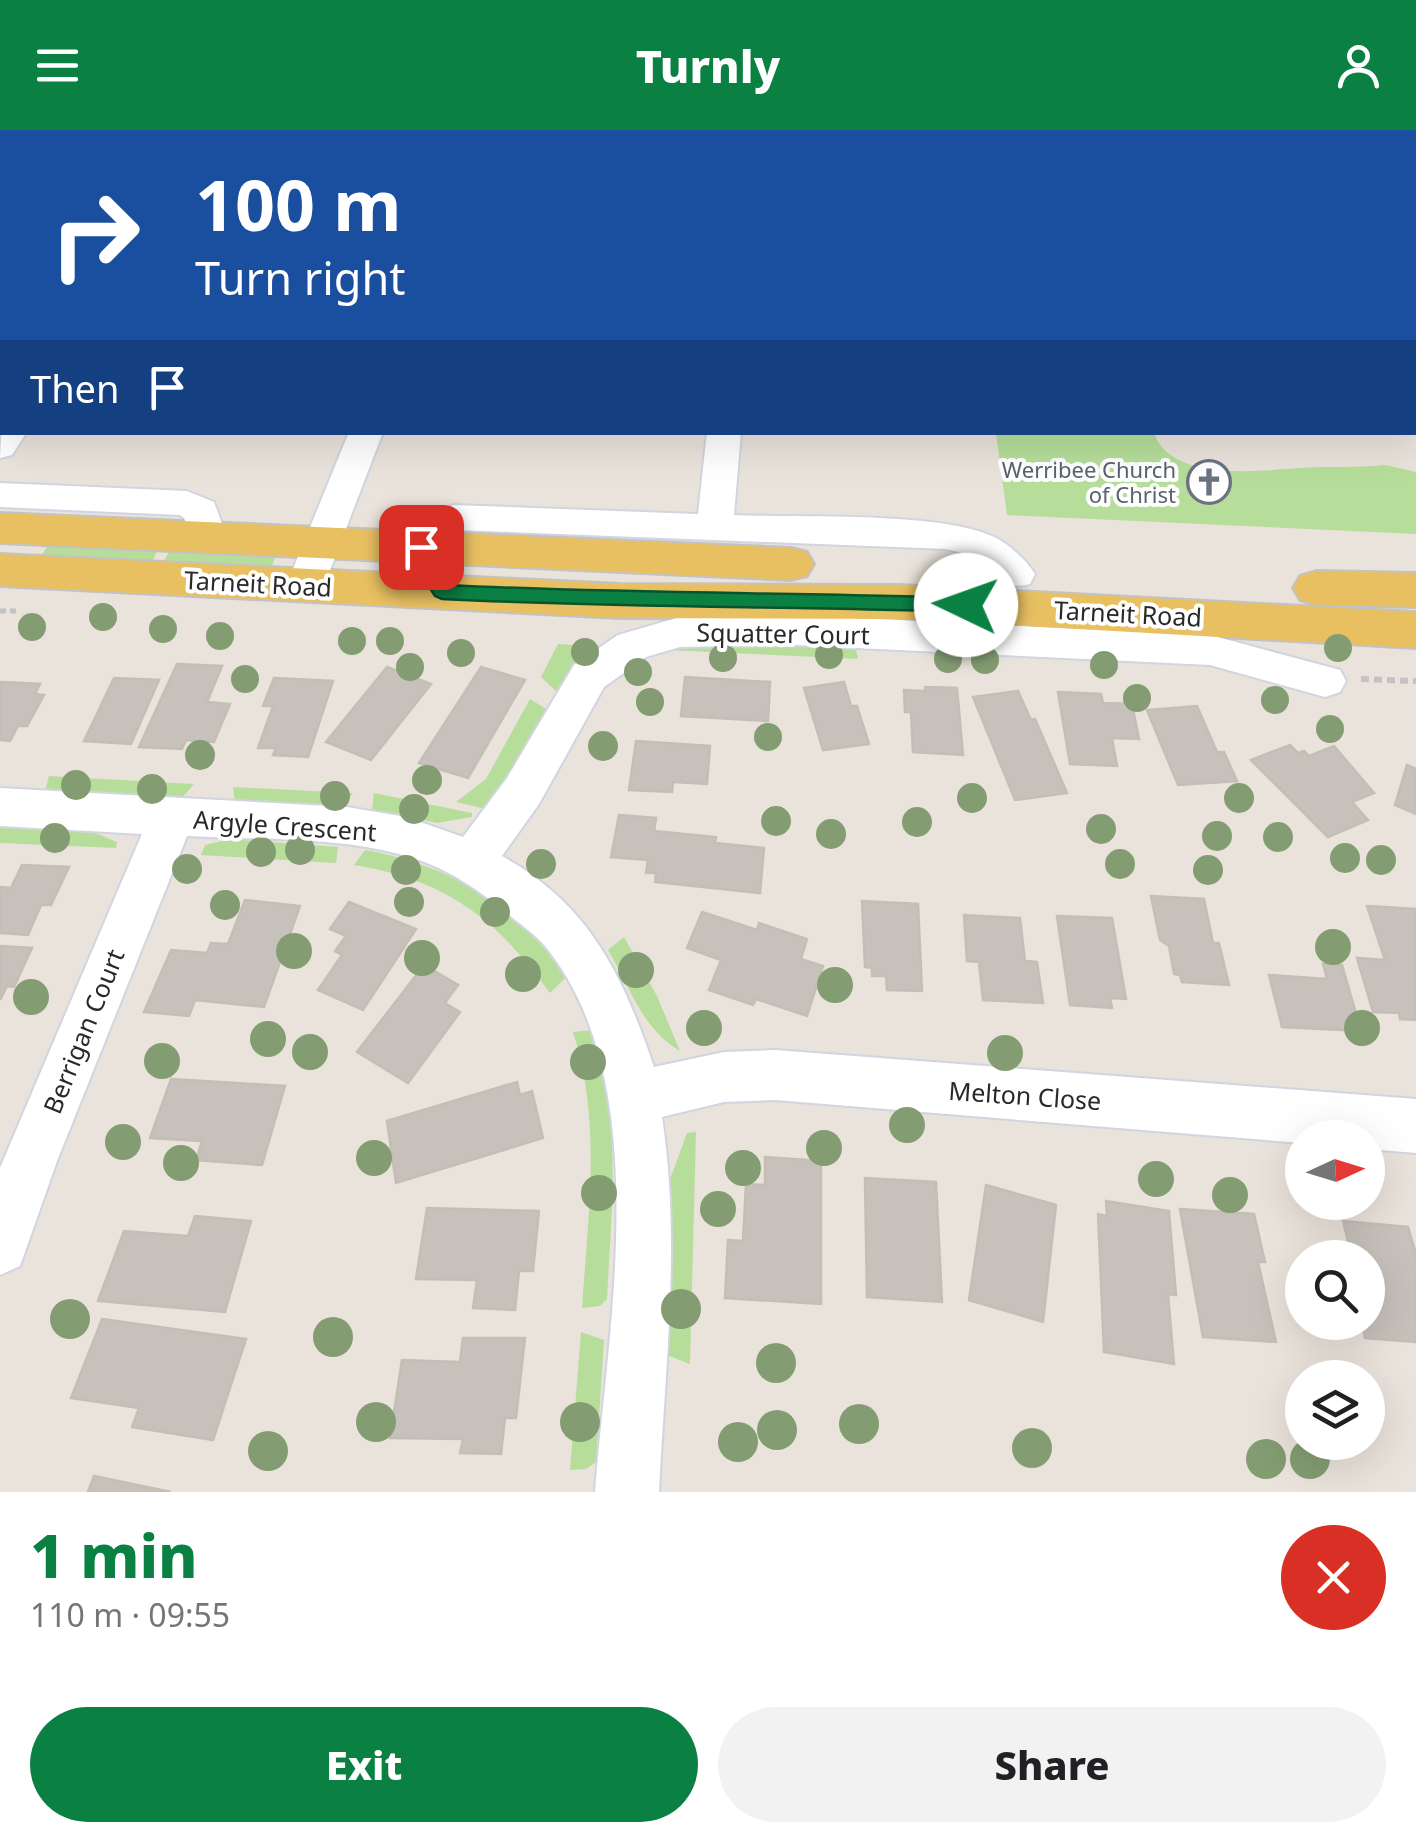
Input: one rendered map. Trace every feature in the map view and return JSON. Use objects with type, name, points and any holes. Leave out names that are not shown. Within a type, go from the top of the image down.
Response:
[{"type":"main road","name":"Tarneit Road","points":[[0,528],[1416,590]]},
{"type":"main road","name":"Tarneit Road","points":[[0,570],[620,601],[900,602],[1416,630]]},
{"type":"street","points":[[305,586],[365,435]]},
{"type":"street","points":[[715,527],[724,435]]},
{"type":"street","name":"Tarneit Road","points":[[0,495],[188,503],[201,511],[208,537]]},
{"type":"street","points":[[442,592],[421,558],[421,547],[429,529],[453,517],[948,536],[983,546],[1016,574]]},
{"type":"street","name":"Squatter Court","points":[[472,862],[523,791],[589,676],[632,646],[680,632],[813,631],[1210,650],[1325,681]]},
{"type":"street","name":"Argyle Crescent","points":[[0,807],[357,827],[427,842],[472,862],[536,904],[577,950],[610,1006],[624,1044],[636,1097],[642,1179],[627,1492]]},
{"type":"street","name":"Berrigan Court","points":[[0,1246],[30,1161],[172,817]]},
{"type":"street","name":"Melton Close","points":[[636,1097],[724,1077],[774,1074],[1416,1126]]},
{"type":"path","points":[[1325,681],[1416,681]]},
{"type":"green space","name":"Werribee Church of Christ","points":[[996,435],[1155,435],[1163,449],[1178,460],[1217,470],[1385,465],[1416,472],[1416,534],[1007,515]]},
{"type":"green space","points":[[51,541],[160,546],[151,564],[39,559]]},
{"type":"green space","points":[[172,547],[277,551],[272,566],[162,564]]},
{"type":"green space","points":[[558,644],[607,647],[559,694],[541,677]]},
{"type":"green space","points":[[668,644],[855,644],[858,659],[667,650]]},
{"type":"green space","points":[[530,699],[549,711],[512,776],[486,809],[456,802],[486,779]]},
{"type":"green space","points":[[49,776],[194,784],[181,799],[45,791]]},
{"type":"green space","points":[[233,787],[353,793],[343,807],[235,803]]},
{"type":"green space","points":[[374,793],[472,813],[472,817],[437,823],[372,810]]},
{"type":"green space","points":[[0,826],[91,831],[117,842],[116,848],[0,843]]},
{"type":"green space","points":[[230,839],[338,847],[336,863],[201,855],[205,845]]},
{"type":"green space","points":[[365,850],[424,866],[479,892],[527,930],[565,978],[550,993],[510,943],[466,906],[416,881],[354,865]]},
{"type":"green space","points":[[624,937],[657,996],[680,1051],[646,1019],[608,950]]},
{"type":"green space","points":[[593,1030],[611,1094],[613,1190],[607,1299],[600,1306],[582,1308],[590,1134],[582,1066],[573,1032]]},
{"type":"green space","points":[[696,1132],[690,1364],[664,1354],[669,1182],[687,1133]]},
{"type":"green space","points":[[581,1332],[604,1340],[596,1462],[586,1469],[570,1470]]},
{"type":"building","points":[[177,664],[222,666],[207,702],[230,704],[214,742],[186,740],[182,749],[139,747]]},
{"type":"building","points":[[387,667],[431,684],[371,760],[326,742]]},
{"type":"building","points":[[481,667],[525,680],[468,778],[419,763]]},
{"type":"building","points":[[685,677],[770,682],[768,721],[681,716]]},
{"type":"building","points":[[114,678],[159,680],[131,744],[84,741]]},
{"type":"building","points":[[274,678],[333,681],[308,757],[273,755],[276,748],[258,748],[273,706],[263,706]]},
{"type":"building","points":[[0,682],[40,684],[35,694],[44,695],[27,726],[18,726],[10,741],[0,740]]},
{"type":"building","points":[[844,682],[851,706],[857,706],[869,744],[823,750],[804,688]]},
{"type":"building","points":[[925,687],[957,688],[963,755],[913,752],[911,712],[905,712],[904,690],[925,691]]},
{"type":"building","points":[[1018,691],[1031,720],[1035,719],[1067,793],[1015,800],[973,697]]},
{"type":"building","points":[[1058,692],[1101,694],[1103,703],[1132,704],[1139,739],[1112,738],[1117,766],[1070,764]]},
{"type":"building","points":[[1197,706],[1217,752],[1224,752],[1237,781],[1178,785],[1147,710]]},
{"type":"building","points":[[636,741],[710,746],[707,784],[673,782],[672,792],[629,790]]},
{"type":"building","points":[[1290,745],[1309,756],[1334,746],[1374,793],[1352,802],[1368,820],[1328,837],[1251,760]]},
{"type":"building","points":[[1407,765],[1416,769],[1416,814],[1395,805]]},
{"type":"building","points":[[619,815],[656,818],[654,831],[716,837],[715,843],[764,848],[760,893],[655,882],[656,873],[646,873],[648,860],[611,857]]},
{"type":"building","points":[[22,865],[69,867],[51,905],[41,905],[28,935],[0,933],[0,887],[11,888]]},
{"type":"building","points":[[1151,896],[1204,899],[1213,943],[1219,943],[1229,985],[1182,982],[1180,975],[1174,974],[1169,946],[1160,940]]},
{"type":"building","points":[[245,900],[300,906],[264,1007],[195,1000],[189,1016],[144,1012],[171,950],[207,953],[211,943],[228,944]]},
{"type":"building","points":[[862,901],[918,904],[922,991],[887,990],[886,976],[872,976],[872,968],[865,967]]},
{"type":"building","points":[[349,902],[416,929],[363,1010],[318,990],[342,955],[335,951],[346,936],[330,929]]},
{"type":"building","points":[[1367,906],[1416,909],[1416,1020],[1400,1019],[1399,1013],[1373,1012],[1357,958],[1385,960]]},
{"type":"building","points":[[702,912],[757,930],[759,923],[807,939],[801,959],[823,966],[807,1016],[756,999],[753,1005],[709,990],[721,960],[687,948]]},
{"type":"building","points":[[964,915],[1020,918],[1025,961],[1037,962],[1043,1003],[983,1000],[979,962],[967,961]]},
{"type":"building","points":[[1057,916],[1112,918],[1126,999],[1110,998],[1112,1008],[1070,1005]]},
{"type":"building","points":[[0,946],[32,948],[14,987],[7,986],[0,1000]]},
{"type":"building","points":[[1323,964],[1342,965],[1361,1031],[1282,1027],[1269,975],[1327,979]]},
{"type":"building","points":[[424,965],[458,985],[445,1003],[460,1012],[408,1083],[357,1052]]},
{"type":"building","points":[[171,1079],[285,1086],[262,1165],[196,1160],[202,1141],[150,1138]]},
{"type":"building","points":[[517,1082],[520,1095],[532,1091],[543,1138],[396,1183],[387,1121]]},
{"type":"building","points":[[765,1157],[821,1161],[821,1304],[725,1298],[728,1240],[743,1241],[746,1184],[765,1185]]},
{"type":"building","points":[[865,1178],[936,1182],[942,1302],[867,1297]]},
{"type":"building","points":[[986,1185],[1056,1205],[1043,1322],[969,1300]]},
{"type":"building","points":[[1106,1201],[1169,1211],[1176,1295],[1168,1294],[1174,1364],[1104,1352],[1098,1214],[1107,1216]]},
{"type":"building","points":[[427,1208],[539,1211],[533,1271],[519,1271],[515,1310],[473,1308],[477,1280],[416,1279]]},
{"type":"building","points":[[1180,1209],[1254,1214],[1265,1262],[1258,1262],[1276,1342],[1203,1337]]},
{"type":"building","points":[[195,1216],[251,1221],[225,1312],[98,1301],[124,1231],[188,1236]]},
{"type":"building","points":[[1343,1221],[1408,1227],[1416,1254],[1416,1342],[1385,1340],[1385,1240],[1348,1240]]},
{"type":"building","points":[[102,1319],[246,1339],[213,1440],[132,1427],[139,1408],[71,1398]]},
{"type":"building","points":[[463,1338],[525,1338],[516,1418],[505,1418],[501,1454],[460,1453],[463,1439],[390,1438],[402,1360],[460,1362]]},
{"type":"building","points":[[94,1476],[171,1492],[88,1492]]},
{"type":"place","name":"Werribee Church of Christ","points":[[1209,482]]},
{"type":"route","points":[[421,547],[421,558],[442,592],[620,601],[793,599],[966,605]]}]
